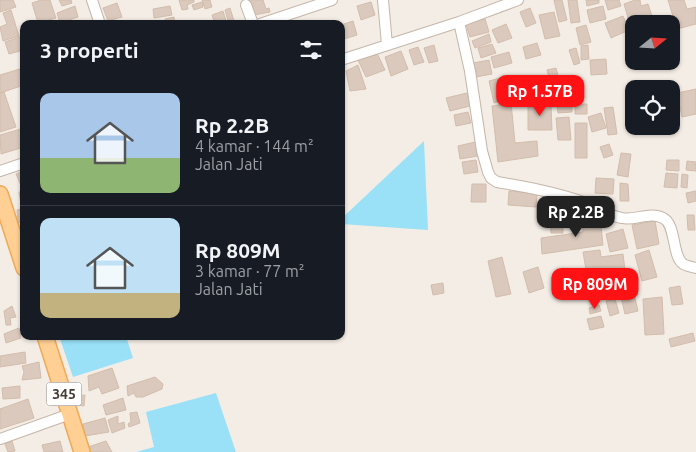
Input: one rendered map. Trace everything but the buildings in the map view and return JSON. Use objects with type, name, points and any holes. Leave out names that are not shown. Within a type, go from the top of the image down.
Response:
[{"type":"main road","points":[[0,194],[20,256]]},
{"type":"main road","name":"345","points":[[46,340],[82,452]]},
{"type":"street","points":[[92,0],[99,20]]},
{"type":"street","points":[[272,20],[332,0]]},
{"type":"street","points":[[383,0],[387,45]]},
{"type":"street","points":[[485,0],[486,12]]},
{"type":"street","points":[[345,59],[459,22],[518,0]]},
{"type":"street","points":[[246,5],[252,20]]},
{"type":"street","points":[[459,22],[470,70],[482,150],[491,178],[498,182],[551,192],[624,219],[650,215],[661,216],[669,225],[680,260],[696,268]]},
{"type":"street","points":[[0,171],[20,164]]},
{"type":"street","points":[[0,439],[70,414]]},
{"type":"water","points":[[424,141],[428,230],[345,224],[345,215]]},
{"type":"water","points":[[60,340],[127,340],[133,358],[73,377]]},
{"type":"water","points":[[216,393],[236,452],[136,452],[154,447],[146,412]]}]
